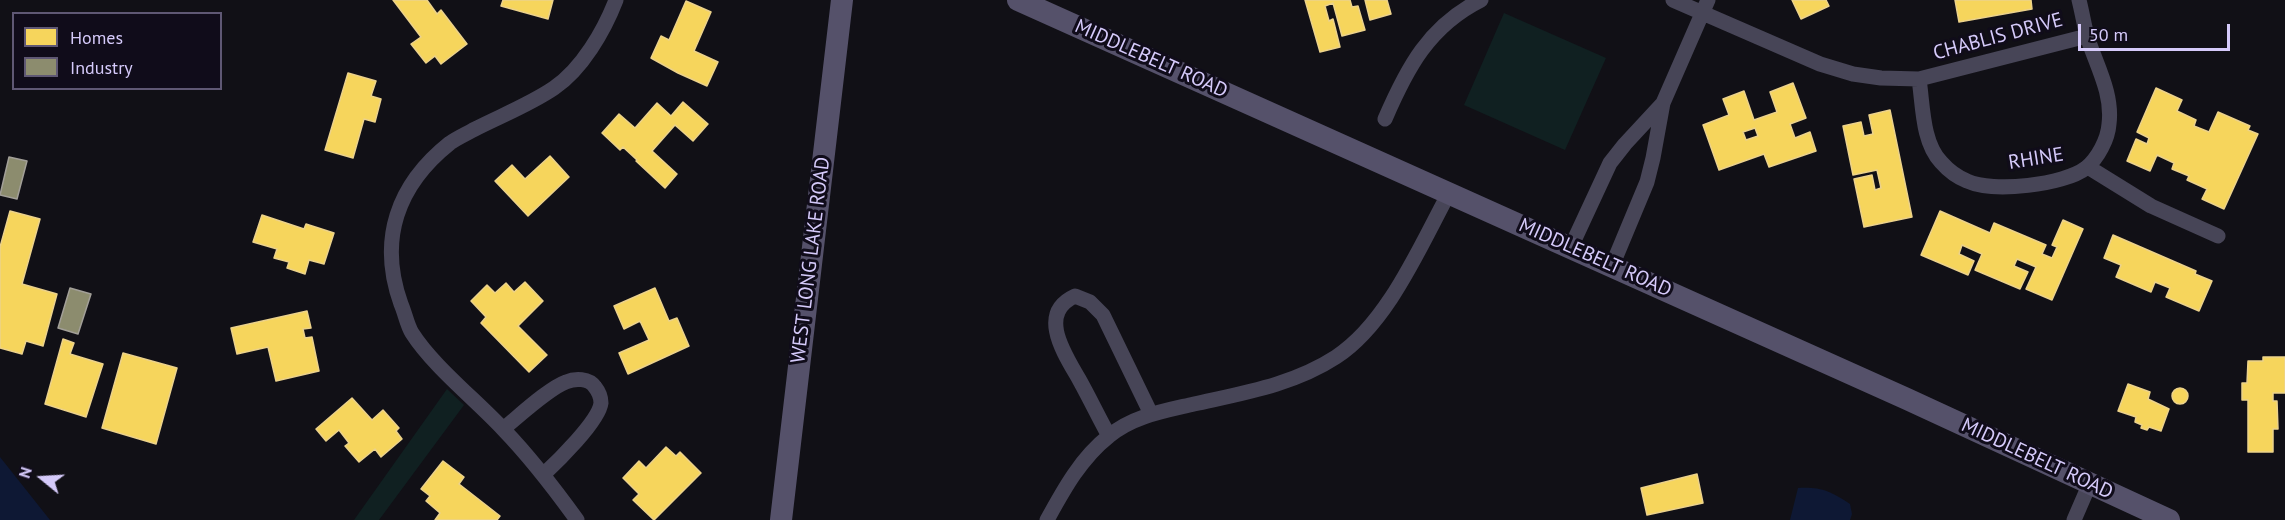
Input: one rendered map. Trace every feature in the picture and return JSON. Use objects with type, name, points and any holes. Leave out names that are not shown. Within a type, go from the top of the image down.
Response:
[{"type":"street","points":[[578,520],[503,429],[429,354],[411,332],[394,284],[390,254],[395,219],[416,179],[428,163],[451,142],[555,87],[581,62],[608,20],[616,0]]},
{"type":"street","name":"WEST LONG LAKE ROAD","points":[[781,520],[842,0]]},
{"type":"street","name":"MIDDLEBELT ROAD","points":[[1018,0],[1570,247],[2169,520]]},
{"type":"street","points":[[1384,119],[1417,54],[1450,21],[1481,0]]},
{"type":"street","name":"CHABLIS DRIVE","points":[[1673,0],[1705,6],[1820,64],[1853,74],[1881,78],[1919,79],[2087,36]]},
{"type":"street","name":"RHINE","points":[[1919,79],[1927,132],[1932,148],[1939,161],[1950,171],[1968,181],[1993,186],[2044,183],[2072,177],[2088,167],[2106,139],[2110,110],[2108,97],[2087,36],[2079,0]]},
{"type":"street","points":[[1612,266],[1647,182],[1662,103],[1705,6]]},
{"type":"street","points":[[1570,247],[1611,163],[1624,144],[1662,103]]},
{"type":"street","points":[[2088,167],[2151,206],[2218,236]]},
{"type":"street","points":[[1047,520],[1071,478],[1109,436],[1128,423],[1151,414],[1265,388],[1305,373],[1337,356],[1360,336],[1391,297],[1418,253],[1449,193]]},
{"type":"street","points":[[1109,436],[1058,341],[1056,323],[1060,308],[1066,300],[1075,296],[1090,302],[1103,315],[1151,414]]},
{"type":"street","points":[[503,429],[564,382],[580,379],[592,383],[600,394],[601,406],[563,456],[543,475]]},
{"type":"street","points":[[2074,520],[2090,483]]},
{"type":"shaded area","points":[[1504,13],[1606,58],[1565,150],[1464,105]]},
{"type":"shaded area","points":[[447,389],[464,405],[379,520],[354,520]]},
{"type":"water","points":[[0,457],[50,520],[0,520]]},
{"type":"water","points":[[1798,488],[1820,489],[1850,504],[1852,514],[1850,520],[1790,520]]},
{"type":"building: Homes","points":[[393,0],[427,0],[437,14],[441,10],[467,44],[441,64],[435,56],[426,63],[411,44],[421,37]]},
{"type":"building: Homes","points":[[503,0],[553,0],[548,19],[501,6]]},
{"type":"building: Homes","points":[[1305,0],[1350,0],[1352,7],[1358,6],[1365,30],[1342,36],[1333,3],[1325,6],[1329,21],[1333,19],[1340,47],[1320,52]]},
{"type":"building: Homes","points":[[1365,0],[1387,0],[1391,14],[1370,20]]},
{"type":"building: Homes","points":[[1792,0],[1826,0],[1829,6],[1801,19]]},
{"type":"building: Homes","points":[[1955,0],[2031,0],[2032,9],[1959,22]]},
{"type":"building: Homes","points":[[686,1],[711,12],[694,51],[718,62],[707,86],[651,58],[661,36],[669,40]]},
{"type":"building: Homes","points":[[348,73],[376,81],[371,96],[381,99],[375,122],[364,119],[353,158],[325,150]]},
{"type":"building: Homes","points":[[1793,83],[1806,118],[1790,124],[1795,138],[1810,132],[1816,151],[1769,167],[1764,154],[1719,170],[1703,125],[1729,115],[1723,99],[1744,91],[1754,120],[1777,112],[1770,92]],"holes":[[[1755,128],[1758,136],[1746,140],[1743,132]]]},
{"type":"building: Homes","points":[[2156,88],[2182,100],[2177,111],[2196,120],[2194,126],[2209,132],[2218,112],[2250,126],[2248,130],[2258,134],[2224,209],[2202,199],[2207,189],[2187,180],[2189,176],[2172,169],[2174,163],[2157,155],[2150,171],[2127,161],[2136,139],[2147,144],[2149,138],[2137,132]]},
{"type":"building: Homes","points":[[683,102],[708,124],[693,141],[675,125],[652,151],[677,174],[665,188],[623,147],[620,150],[602,133],[619,114],[635,128],[657,103],[671,116]]},
{"type":"building: Homes","points":[[1890,110],[1912,217],[1864,227],[1854,179],[1872,175],[1875,190],[1881,188],[1877,170],[1853,175],[1843,126],[1861,122],[1864,136],[1873,134],[1869,115]]},
{"type":"building: Homes","points":[[550,156],[569,177],[528,216],[495,181],[512,165],[525,179]]},
{"type":"building: Homes","points":[[10,211],[40,219],[22,284],[57,294],[43,346],[26,341],[22,354],[0,348],[0,247]]},
{"type":"building: Homes","points":[[1940,211],[1990,233],[1994,223],[2046,245],[2042,254],[2052,258],[2057,247],[2052,245],[2063,220],[2083,229],[2052,300],[2026,289],[2036,267],[2017,259],[2014,266],[2028,272],[2020,289],[1975,270],[1982,254],[1962,245],[1959,254],[1974,261],[1968,275],[1921,255]]},
{"type":"building: Homes","points":[[262,215],[304,229],[306,224],[334,233],[324,264],[309,260],[305,274],[287,268],[289,262],[274,258],[277,249],[253,242]]},
{"type":"building: Homes","points":[[2113,235],[2196,271],[2195,274],[2212,281],[2199,311],[2166,297],[2170,288],[2155,282],[2151,292],[2116,277],[2121,265],[2104,258]]},
{"type":"building: Homes","points":[[525,282],[543,301],[518,326],[547,355],[529,372],[481,323],[486,317],[471,301],[487,285],[495,293],[506,283],[514,292]]},
{"type":"building: Homes","points":[[655,288],[669,321],[677,318],[689,346],[628,374],[619,353],[649,340],[640,321],[624,329],[614,306]]},
{"type":"building: Homes","points":[[307,311],[311,328],[303,329],[305,338],[312,337],[319,371],[276,381],[268,347],[237,354],[231,328]]},
{"type":"building: Homes","points":[[63,339],[74,343],[70,354],[103,364],[86,417],[45,404]]},
{"type":"building: Homes","points":[[123,353],[177,368],[156,444],[102,428]]},
{"type":"building: Homes","points":[[2263,357],[2285,357],[2285,393],[2273,393],[2273,401],[2277,401],[2278,429],[2273,429],[2273,452],[2248,452],[2248,400],[2242,400],[2242,383],[2247,383],[2248,361],[2263,361]]},
{"type":"building: Homes","points":[[2128,384],[2150,392],[2148,399],[2169,409],[2161,431],[2149,427],[2147,430],[2141,428],[2142,425],[2135,422],[2136,417],[2118,411]]},
{"type":"building: Homes","points":[[2180,388],[2186,390],[2188,396],[2186,402],[2180,404],[2174,402],[2172,396],[2174,390]]},
{"type":"building: Homes","points":[[352,398],[372,420],[383,410],[399,428],[396,431],[402,439],[381,457],[375,449],[359,462],[345,446],[349,443],[339,430],[326,441],[316,429]]},
{"type":"building: Homes","points":[[666,447],[676,456],[680,452],[701,473],[654,520],[633,500],[639,494],[623,478],[639,461],[646,468]]},
{"type":"building: Homes","points":[[443,461],[464,477],[459,484],[500,516],[497,520],[435,520],[440,513],[426,501],[430,496],[421,489]]},
{"type":"building: Homes","points":[[1697,474],[1703,503],[1647,515],[1641,488]]},
{"type":"building: Industry","points":[[9,157],[27,161],[17,199],[0,195]]},
{"type":"building: Industry","points":[[70,288],[91,294],[78,334],[58,328]]}]
